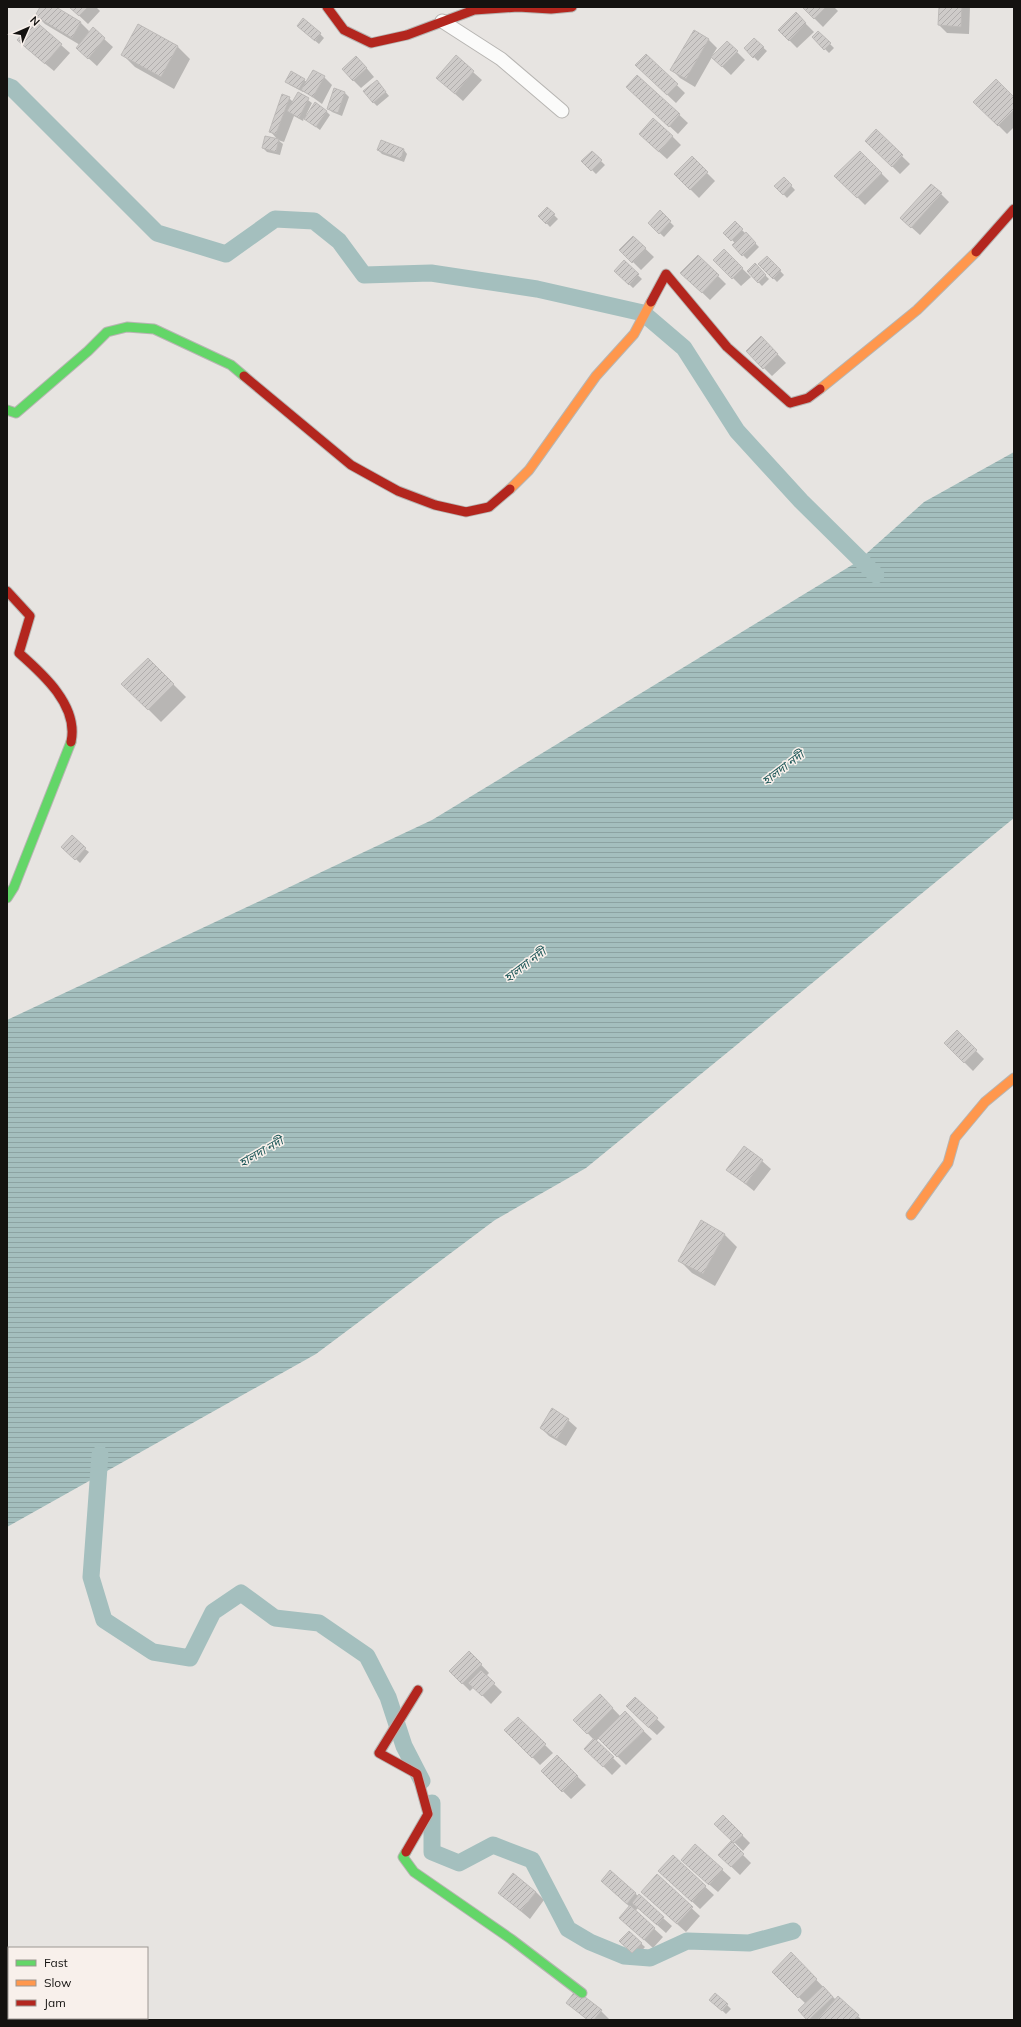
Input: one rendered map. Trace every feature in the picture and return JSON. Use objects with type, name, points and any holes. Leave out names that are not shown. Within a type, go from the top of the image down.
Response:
[{"type":"street","points":[[327,7],[344,30],[358,38],[372,43],[407,35],[422,28],[474,10],[494,10],[518,7],[551,9],[572,7]]},
{"type":"street","points":[[442,21],[501,59],[562,111]]},
{"type":"street","points":[[7,410],[16,413],[88,351],[107,332],[127,327],[154,329],[231,365],[351,465],[398,491],[435,505],[466,512],[489,507],[529,470],[596,376],[634,334],[666,274],[727,347],[790,403],[808,398],[913,313],[990,239],[1014,209]]},
{"type":"street","points":[[7,591],[30,616],[19,653],[33,664],[47,680],[69,712],[73,731],[60,774],[14,887],[7,898]]},
{"type":"street","points":[[911,1215],[948,1163],[954,1138],[984,1102],[1014,1078]]},
{"type":"street","points":[[418,1690],[379,1753],[417,1774],[428,1814],[403,1857],[414,1872],[511,1939],[582,1993]]},
{"type":"water","name":"হালদা নদী","points":[[1014,452],[1014,818],[586,1168],[495,1220],[316,1354],[7,1527],[7,1020],[432,820],[857,562],[924,502]]},
{"type":"building","points":[[40,7],[56,7],[81,22],[72,38],[35,16]]},
{"type":"building","points":[[69,7],[88,7],[79,16]]},
{"type":"building","points":[[802,7],[826,7],[814,19]]},
{"type":"building","points":[[939,7],[962,7],[961,27],[938,25]]},
{"type":"building","points":[[796,12],[806,23],[789,41],[778,30]]},
{"type":"building","points":[[303,18],[321,33],[315,41],[297,26]]},
{"type":"building","points":[[34,20],[62,44],[45,64],[17,40]]},
{"type":"building","points":[[138,24],[178,46],[161,77],[121,55]]},
{"type":"building","points":[[93,27],[105,38],[88,59],[76,48]]},
{"type":"building","points":[[694,30],[709,39],[686,79],[670,70]]},
{"type":"building","points":[[818,31],[831,43],[824,50],[812,37]]},
{"type":"building","points":[[754,38],[764,47],[753,58],[744,48]]},
{"type":"building","points":[[727,41],[738,51],[722,67],[711,57]]},
{"type":"building","points":[[646,54],[678,84],[667,95],[635,65]]},
{"type":"building","points":[[456,55],[474,71],[455,94],[436,78]]},
{"type":"building","points":[[356,56],[367,68],[353,81],[342,69]]},
{"type":"building","points":[[313,70],[325,76],[313,97],[301,90]]},
{"type":"building","points":[[291,71],[305,79],[299,89],[285,82]]},
{"type":"building","points":[[637,75],[680,114],[669,127],[626,87]]},
{"type":"building","points":[[996,79],[1014,97],[1014,110],[998,126],[973,102]]},
{"type":"building","points":[[377,80],[386,92],[373,103],[363,91]]},
{"type":"building","points":[[334,88],[345,92],[338,113],[327,109]]},
{"type":"building","points":[[298,92],[309,98],[299,118],[287,111]]},
{"type":"building","points":[[282,94],[290,97],[276,134],[269,132]]},
{"type":"building","points":[[315,102],[327,111],[316,127],[304,119]]},
{"type":"building","points":[[653,118],[673,136],[659,152],[639,134]]},
{"type":"building","points":[[876,129],[903,155],[892,167],[865,141]]},
{"type":"building","points":[[265,136],[279,139],[276,152],[262,148]]},
{"type":"building","points":[[381,140],[404,149],[401,159],[377,150]]},
{"type":"building","points":[[592,151],[602,160],[591,171],[581,161]]},
{"type":"building","points":[[860,151],[882,173],[857,198],[834,176]]},
{"type":"building","points":[[692,156],[708,172],[690,190],[674,174]]},
{"type":"building","points":[[784,177],[792,185],[783,195],[774,186]]},
{"type":"building","points":[[931,184],[942,193],[911,228],[900,218]]},
{"type":"building","points":[[547,207],[555,214],[546,224],[538,216]]},
{"type":"building","points":[[660,210],[671,221],[659,234],[648,223]]},
{"type":"building","points":[[735,221],[743,229],[731,241],[723,233]]},
{"type":"building","points":[[746,232],[756,243],[742,256],[732,245]]},
{"type":"building","points":[[633,236],[646,248],[632,263],[619,250]]},
{"type":"building","points":[[724,249],[743,268],[732,279],[713,260]]},
{"type":"building","points":[[698,255],[719,275],[702,293],[680,273]]},
{"type":"building","points":[[767,256],[781,270],[773,279],[758,264]]},
{"type":"building","points":[[624,260],[639,274],[629,285],[614,271]]},
{"type":"building","points":[[755,263],[766,275],[758,283],[747,271]]},
{"type":"building","points":[[761,336],[778,354],[763,369],[746,351]]},
{"type":"building","points":[[148,658],[174,684],[148,710],[121,684]]},
{"type":"building","points":[[72,835],[86,848],[75,860],[61,847]]},
{"type":"building","points":[[957,1030],[977,1050],[964,1063],[944,1043]]},
{"type":"building","points":[[744,1146],[763,1160],[746,1184],[726,1170]]},
{"type":"building","points":[[701,1220],[725,1234],[703,1274],[678,1261]]},
{"type":"building","points":[[552,1408],[569,1419],[557,1439],[540,1428]]},
{"type":"building","points":[[469,1651],[482,1664],[462,1684],[449,1671]]},
{"type":"building","points":[[481,1670],[495,1683],[482,1696],[468,1683]]},
{"type":"building","points":[[600,1694],[613,1708],[587,1734],[573,1720]]},
{"type":"building","points":[[635,1697],[658,1718],[649,1728],[626,1706]]},
{"type":"building","points":[[625,1711],[644,1731],[617,1757],[598,1738]]},
{"type":"building","points":[[518,1717],[546,1744],[532,1758],[504,1730]]},
{"type":"building","points":[[594,1738],[614,1757],[603,1767],[584,1749]]},
{"type":"building","points":[[557,1755],[578,1776],[562,1792],[541,1771]]},
{"type":"building","points":[[723,1815],[743,1835],[734,1843],[714,1824]]},
{"type":"building","points":[[731,1841],[744,1854],[731,1867],[718,1855]]},
{"type":"building","points":[[695,1844],[723,1869],[709,1885],[681,1860]]},
{"type":"building","points":[[673,1855],[706,1886],[692,1902],[658,1871]]},
{"type":"building","points":[[610,1870],[636,1893],[627,1904],[601,1881]]},
{"type":"building","points":[[513,1873],[536,1892],[521,1911],[498,1893]]},
{"type":"building","points":[[657,1874],[693,1907],[677,1924],[641,1892]]},
{"type":"building","points":[[639,1894],[664,1917],[657,1925],[632,1903]]},
{"type":"building","points":[[630,1905],[655,1928],[644,1940],[619,1918]]},
{"type":"building","points":[[629,1931],[642,1943],[632,1953],[619,1941]]},
{"type":"building","points":[[791,1952],[817,1979],[798,1998],[772,1972]]},
{"type":"building","points":[[823,1986],[833,1997],[809,2020],[807,2020],[798,2010]]},
{"type":"building","points":[[576,1990],[602,2010],[594,2020],[588,2020],[566,2003]]},
{"type":"building","points":[[715,1993],[728,2004],[722,2011],[709,2000]]},
{"type":"building","points":[[838,1996],[859,2015],[855,2020],[817,2020]]},
{"type":"waterway","points":[[7,86],[12,88],[157,233],[226,254],[275,219],[314,221],[339,241],[364,275],[431,273],[537,289],[643,313],[684,348],[737,431],[801,501],[876,575]]},
{"type":"waterway","points":[[100,1454],[91,1577],[104,1620],[153,1652],[190,1658],[213,1612],[241,1593],[275,1618],[319,1623],[367,1656],[388,1697],[404,1746],[422,1781]]},
{"type":"waterway","points":[[432,1803],[432,1852],[459,1863],[493,1845],[532,1860],[568,1929],[590,1942],[624,1956],[650,1958],[687,1941],[749,1943],[793,1931]]},
{"type":"traffic: fast","points":[[7,410],[16,413],[88,351],[107,332],[127,327],[154,329],[231,365],[244,376]]},
{"type":"traffic: fast","points":[[7,898],[14,887],[71,742]]},
{"type":"traffic: fast","points":[[406,1852],[403,1857],[414,1872],[511,1939],[582,1993]]},
{"type":"traffic: slow","points":[[820,389],[917,310],[976,252]]},
{"type":"traffic: slow","points":[[510,489],[529,470],[596,376],[634,334],[651,302]]},
{"type":"traffic: slow","points":[[911,1215],[948,1163],[955,1138],[985,1102],[1014,1078]]},
{"type":"traffic: jam","points":[[327,7],[344,30],[371,43],[407,35],[474,10],[518,7],[551,9],[572,7]]},
{"type":"traffic: jam","points":[[976,252],[1014,209]]},
{"type":"traffic: jam","points":[[651,302],[666,274],[727,347],[790,403],[808,398],[820,389]]},
{"type":"traffic: jam","points":[[244,376],[351,465],[398,491],[435,505],[466,512],[489,507],[510,489]]},
{"type":"traffic: jam","points":[[7,591],[30,616],[19,653],[48,681],[57,692],[70,716],[72,729],[71,742]]},
{"type":"traffic: jam","points":[[406,1852],[428,1814],[417,1774],[379,1753],[418,1690]]}]
